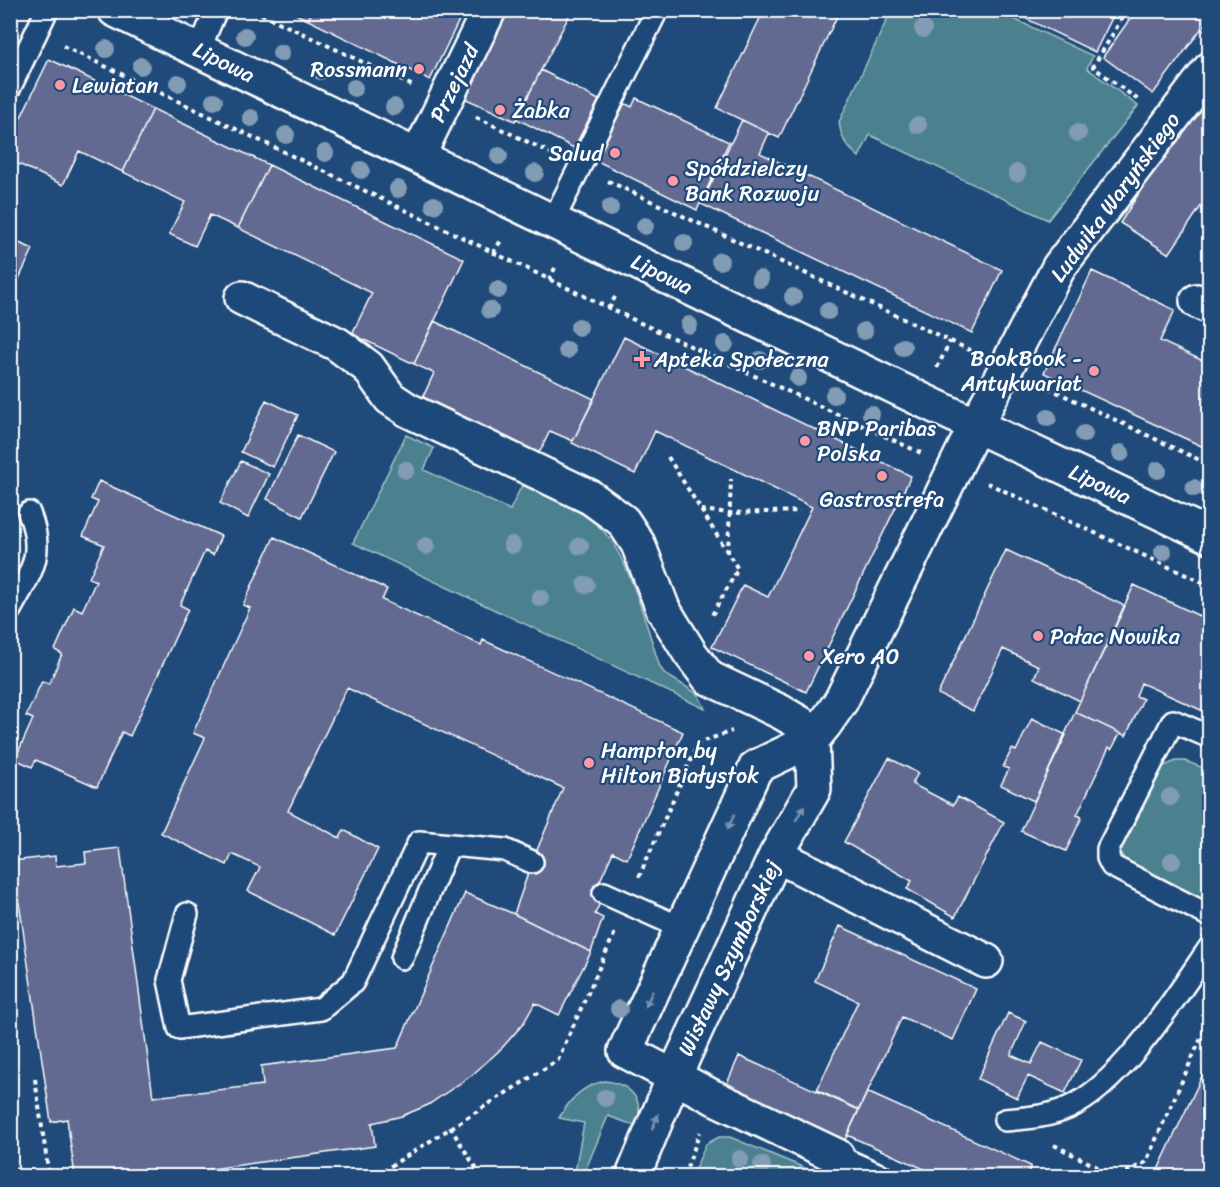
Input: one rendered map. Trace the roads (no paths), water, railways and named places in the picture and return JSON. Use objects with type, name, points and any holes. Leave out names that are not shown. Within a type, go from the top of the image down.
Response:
[{"type":"street","name":"Lipowa","points":[[115,10],[1209,536]]},
{"type":"street","name":"Przejazd","points":[[418,156],[489,10]]},
{"type":"street","name":"Ludwika Waryńskiego","points":[[976,425],[1059,267],[1209,69]]},
{"type":"street","points":[[242,298],[337,344],[368,367],[390,398],[408,410],[590,497],[623,521],[638,544],[663,609],[690,654],[709,678],[781,712],[814,737]]},
{"type":"street","points":[[837,1156],[713,1097],[625,1051],[756,767],[814,737],[841,701],[976,425]]},
{"type":"street","name":"Wisławy Szymborskiej","points":[[633,1176],[674,1077],[776,855],[813,789],[814,737]]},
{"type":"street","points":[[776,855],[986,961]]},
{"type":"lane","points":[[10,87],[47,10]]},
{"type":"lane","points":[[199,50],[216,10]]},
{"type":"lane","points":[[553,221],[657,10]]},
{"type":"lane","points":[[10,610],[35,563],[37,542],[28,513]]},
{"type":"lane","points":[[1209,737],[1173,721],[1108,849],[1108,858],[1112,866],[1209,916]]},
{"type":"lane","points":[[187,914],[169,980],[179,1028],[321,1009],[353,982],[419,842],[505,850],[532,862]]},
{"type":"lane","points":[[402,958],[449,845]]},
{"type":"lane","points":[[604,893],[682,928]]},
{"type":"lane","points":[[1005,1120],[1042,1117],[1051,1114],[1069,1107],[1098,1089],[1152,1031],[1209,947]]},
{"type":"lane","points":[[837,1156],[882,1176]]},
{"type":"place","name":"Rossmann","points":[[419,69]]},
{"type":"place","name":"Lewiatan","points":[[60,85]]},
{"type":"place","name":"Żabka","points":[[500,110]]},
{"type":"place","name":"Salud","points":[[615,153]]},
{"type":"place","name":"Spółdzielczy Bank Rozwoju","points":[[673,181]]},
{"type":"place","name":"Apteka Społeczna","points":[[642,359]]},
{"type":"place","name":"BookBook - Antykwariat","points":[[1094,371]]},
{"type":"place","name":"BNP Paribas Polska","points":[[805,441]]},
{"type":"place","name":"Gastrostrefa","points":[[882,476]]},
{"type":"place","name":"Pałac Nowika","points":[[1038,636]]},
{"type":"place","name":"Xero A0","points":[[809,656]]},
{"type":"place","name":"Hampton by Hilton Białystok","points":[[589,763]]}]
